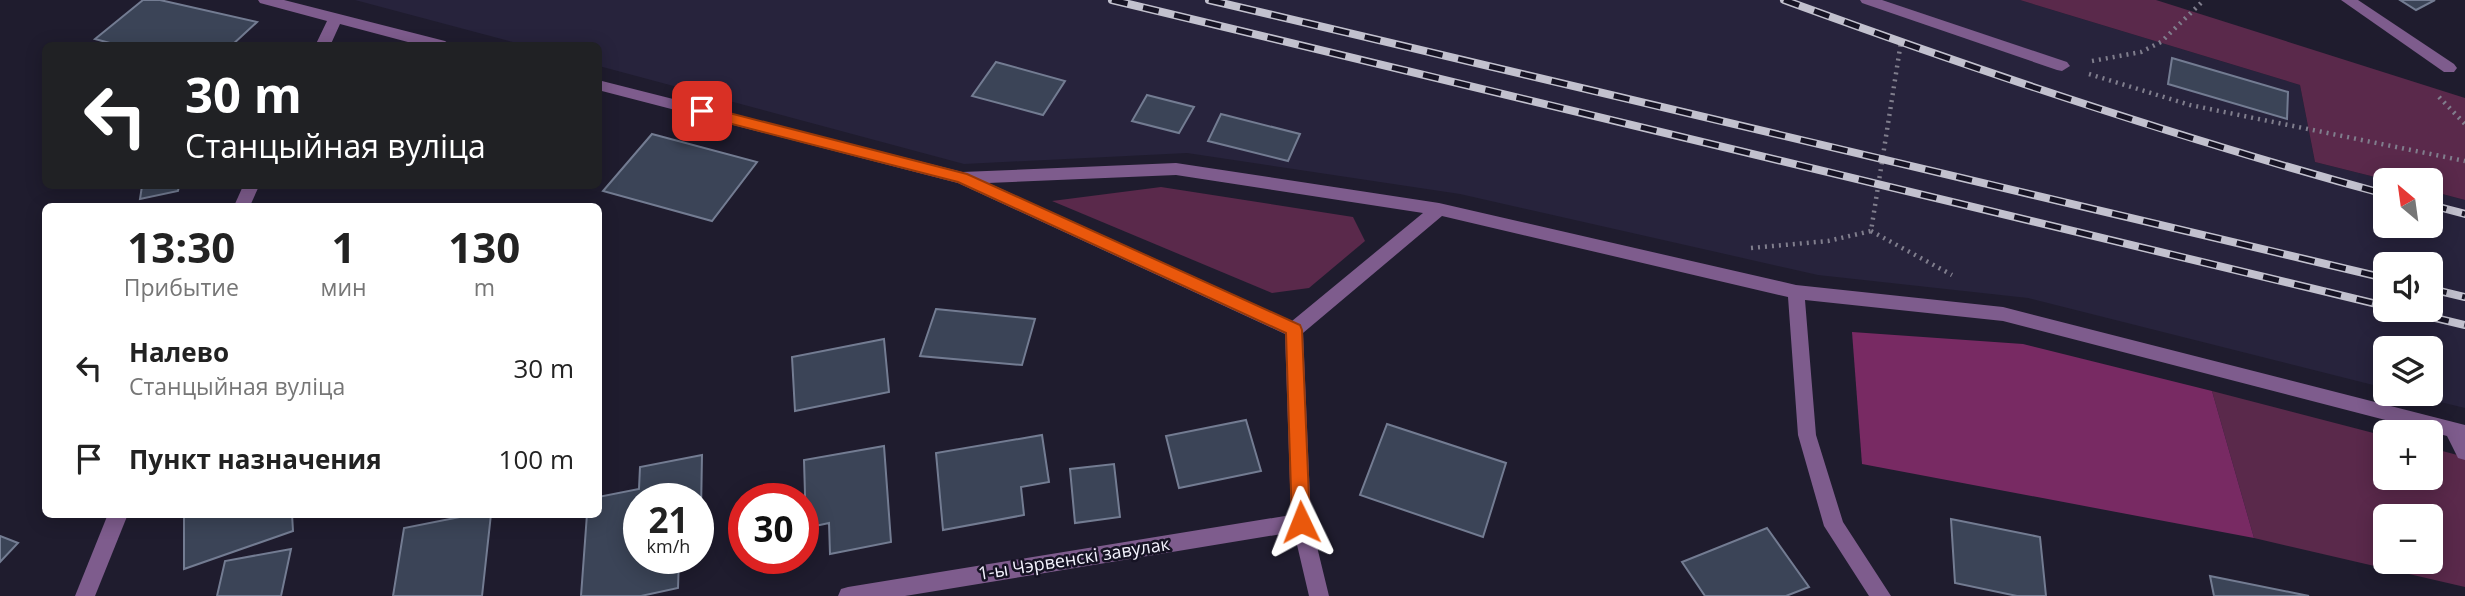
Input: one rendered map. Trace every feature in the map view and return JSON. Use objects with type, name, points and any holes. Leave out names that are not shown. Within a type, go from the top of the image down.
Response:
[{"type":"street","points":[[265,0],[429,42]]},
{"type":"street","points":[[1867,0],[2062,66]]},
{"type":"street","points":[[2348,0],[2449,68]]},
{"type":"street","points":[[324,42],[336,18]]},
{"type":"street","points":[[602,86],[962,178],[1294,330]]},
{"type":"street","points":[[962,178],[1176,169],[1439,209],[1796,292],[2003,314],[2459,432],[2465,452]]},
{"type":"street","points":[[1294,330],[1439,209]]},
{"type":"street","points":[[1796,292],[1807,435],[1834,526],[1881,596]]},
{"type":"street","points":[[1294,330],[1301,522],[1319,596]]},
{"type":"street","points":[[85,596],[116,518]]},
{"type":"street","name":"1-ы Чэрвенскі завулак","points":[[848,596],[1301,522]]},
{"type":"path","points":[[2062,66],[2141,52],[2161,42],[2204,0]]},
{"type":"path","points":[[2062,66],[2190,104],[2465,161]]},
{"type":"path","points":[[1871,231],[1896,73]]},
{"type":"path","points":[[1693,270],[1719,253],[1768,245],[1828,241],[1871,231],[1953,276]]},
{"type":"shaded area","points":[[355,0],[2020,0],[2300,85],[2315,162],[2373,176],[2373,238],[2443,238],[2443,194],[2465,200],[2465,408],[2443,403],[2443,336],[2373,336],[2373,385],[2028,298],[1818,275],[1460,194],[1187,153],[964,164],[602,67],[602,42],[513,42]]},
{"type":"shaded area","points":[[2020,0],[2156,0],[2465,98],[2465,200],[2443,194],[2443,168],[2373,168],[2373,176],[2315,162],[2300,85]]},
{"type":"shaded area","points":[[1161,187],[1353,217],[1365,241],[1309,288],[1272,293],[1052,201]]},
{"type":"shaded area","points":[[1852,332],[2023,344],[2212,391],[2254,538],[1862,464]]},
{"type":"shaded area","points":[[2212,391],[2373,433],[2373,490],[2443,490],[2443,451],[2465,457],[2465,587],[2409,574],[2443,574],[2443,504],[2373,504],[2373,566],[2254,538]]},
{"type":"building","points":[[143,0],[160,0],[257,22],[235,42],[106,42],[95,39]]},
{"type":"building","points":[[2400,0],[2435,0],[2416,10]]},
{"type":"building","points":[[2172,58],[2288,92],[2287,119],[2168,84]]},
{"type":"building","points":[[996,62],[1065,81],[1043,115],[972,96]]},
{"type":"building","points":[[1147,95],[1194,107],[1179,133],[1132,121]]},
{"type":"building","points":[[1221,114],[1300,134],[1288,161],[1208,141]]},
{"type":"building","points":[[652,134],[757,162],[712,221],[603,191]]},
{"type":"building","points":[[142,189],[178,189],[178,191],[140,199]]},
{"type":"building","points":[[936,309],[1035,319],[1022,365],[920,356]]},
{"type":"building","points":[[884,339],[889,392],[795,411],[792,357]]},
{"type":"building","points":[[1246,420],[1261,471],[1179,488],[1166,436]]},
{"type":"building","points":[[1387,424],[1506,463],[1483,537],[1360,495]]},
{"type":"building","points":[[1042,435],[1049,482],[1021,487],[1024,515],[943,530],[936,453]]},
{"type":"building","points":[[884,446],[891,542],[830,554],[829,523],[819,525],[819,483],[805,483],[804,460]]},
{"type":"building","points":[[702,455],[702,483],[639,483],[640,467]]},
{"type":"building","points":[[1114,464],[1120,517],[1075,523],[1070,469]]},
{"type":"building","points":[[623,492],[623,574],[678,574],[678,588],[641,596],[581,596],[587,518],[602,518],[602,496]]},
{"type":"building","points":[[184,518],[292,518],[293,531],[184,569]]},
{"type":"building","points":[[455,518],[491,518],[482,596],[393,596],[404,528]]},
{"type":"building","points":[[1951,519],[2040,537],[2046,596],[2017,596],[1955,583]]},
{"type":"building","points":[[1767,528],[1809,587],[1786,596],[1705,596],[1682,562]]},
{"type":"building","points":[[0,536],[18,543],[0,562]]},
{"type":"building","points":[[291,549],[281,596],[217,596],[225,561]]},
{"type":"building","points":[[2210,576],[2309,596],[2214,596]]},
{"type":"railway","points":[[1112,0],[2373,303]]},
{"type":"railway","points":[[1209,0],[2373,275]]},
{"type":"railway","points":[[1784,0],[2082,103],[2233,151],[2373,191]]},
{"type":"railway","points":[[2443,208],[2465,214]]},
{"type":"railway","points":[[2443,292],[2465,297]]},
{"type":"railway","points":[[2443,320],[2465,325]]},
{"type":"route","points":[[702,111],[962,178],[1294,330],[1301,522]]}]
